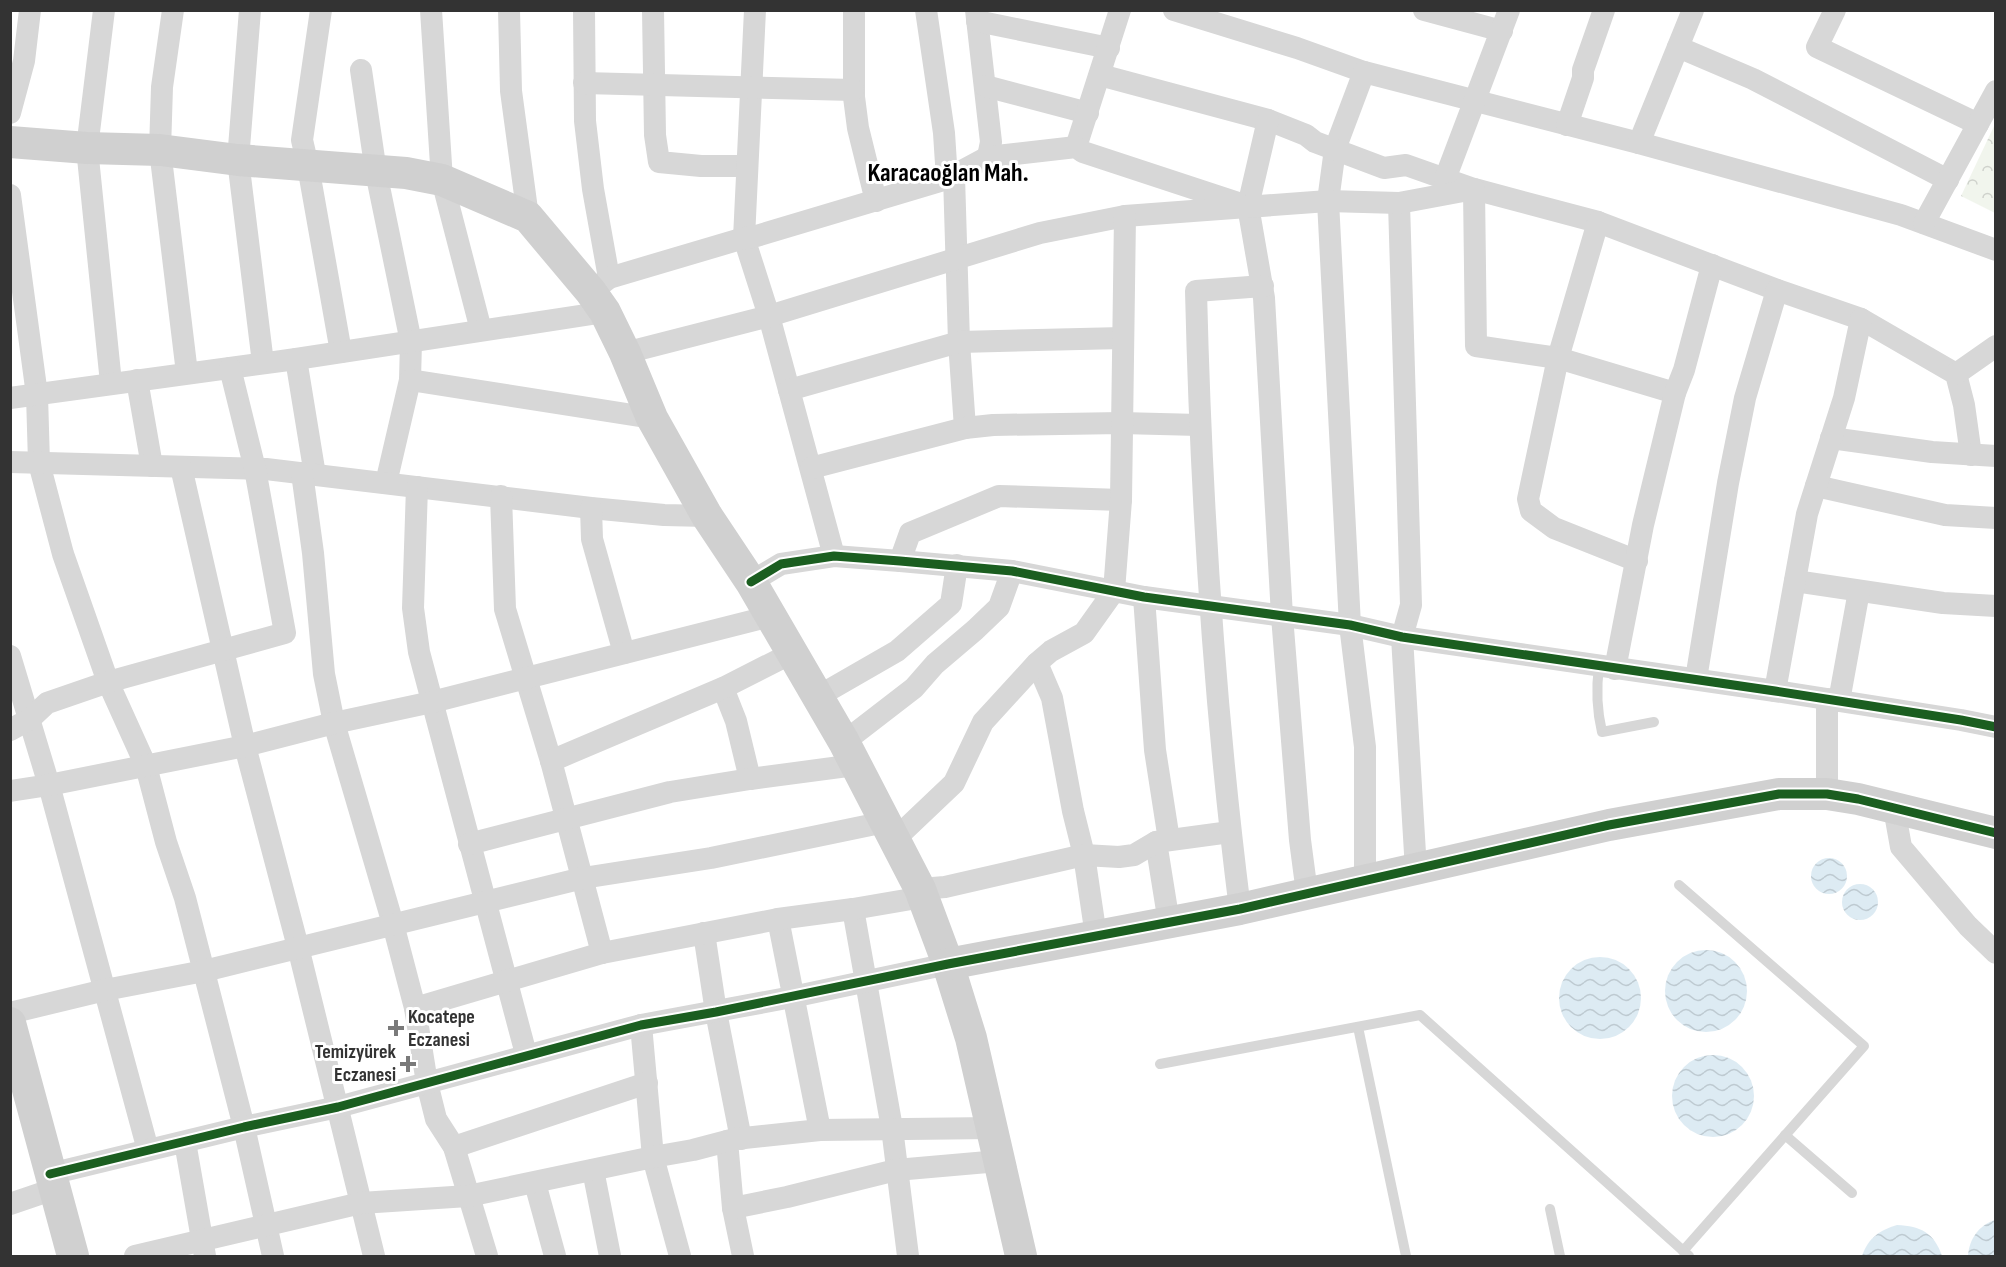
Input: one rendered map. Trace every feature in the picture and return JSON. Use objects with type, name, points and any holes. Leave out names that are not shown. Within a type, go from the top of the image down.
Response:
[{"type":"main road","points":[[10,142],[87,148],[160,150],[238,160],[406,173],[442,180],[528,217],[602,294],[652,418],[707,516],[751,582],[850,753],[922,893],[948,964],[971,1038],[1021,1257]]},
{"type":"main road","points":[[948,964],[1240,909],[1609,825],[1779,794],[1827,794],[1858,799],[1995,833]]},
{"type":"main road","points":[[10,1023],[19,1091],[52,1181],[73,1257]]},
{"type":"street","points":[[10,113],[16,70],[30,10]]},
{"type":"street","points":[[104,10],[87,148],[111,383]]},
{"type":"street","points":[[173,10],[162,87],[160,150],[187,373]]},
{"type":"street","points":[[250,10],[238,160],[263,363]]},
{"type":"street","points":[[321,10],[302,140],[341,352]]},
{"type":"street","points":[[431,10],[442,180],[481,330]]},
{"type":"street","points":[[509,10],[511,91],[528,217]]},
{"type":"street","points":[[584,10],[585,121],[602,294]]},
{"type":"street","points":[[653,10],[655,135],[659,162],[701,166],[747,166]]},
{"type":"street","points":[[755,10],[744,238],[769,316],[834,556]]},
{"type":"street","points":[[854,10],[853,90],[858,128],[876,201]]},
{"type":"street","points":[[926,10],[950,177],[958,260],[958,342],[965,428]]},
{"type":"street","points":[[1076,147],[1120,10]]},
{"type":"street","points":[[1174,10],[1297,48],[1364,72],[1639,143],[1901,215],[1995,250]]},
{"type":"street","points":[[1424,10],[1506,21],[1445,179]]},
{"type":"street","points":[[1566,125],[1604,10]]},
{"type":"street","points":[[1639,143],[1693,10]]},
{"type":"street","points":[[1835,10],[1817,47],[1978,124]]},
{"type":"street","points":[[988,157],[991,142],[977,16],[1109,48]]},
{"type":"street","points":[[1678,47],[1753,79],[1948,180]]},
{"type":"street","points":[[361,70],[376,171],[411,342],[410,380],[386,483]]},
{"type":"street","points":[[1364,72],[1335,149],[1328,201],[1350,625],[1365,747],[1365,880]]},
{"type":"street","points":[[1100,75],[1268,120],[1306,135],[1315,142],[1384,168],[1406,165],[1474,189],[1598,222],[1777,290],[1861,319],[1956,375],[1964,405],[1971,454]]},
{"type":"street","points":[[584,83],[853,90]]},
{"type":"street","points":[[985,86],[1088,113]]},
{"type":"street","points":[[1924,223],[1995,91]]},
{"type":"street","points":[[1268,120],[1248,206],[1263,286],[1282,616],[1300,840],[1307,893]]},
{"type":"street","points":[[10,398],[296,359],[481,330],[602,294],[744,238],[876,201],[950,177],[988,157],[1076,147],[1083,152],[1248,206]]},
{"type":"street","points":[[625,353],[769,316],[958,260],[1040,233],[1125,216],[1328,201],[1399,203],[1474,189]]},
{"type":"street","points":[[1474,189],[1476,346],[1558,358],[1675,393]]},
{"type":"street","points":[[10,195],[37,394],[39,463],[63,554],[108,682],[146,766],[204,971],[244,1127],[273,1257]]},
{"type":"street","points":[[1399,203],[1411,605],[1402,637],[1416,870]]},
{"type":"street","points":[[10,1013],[105,990],[204,971],[583,878],[890,831],[954,783],[983,722],[1051,651],[1084,633],[1114,591],[1121,500],[1125,216]]},
{"type":"street","points":[[1598,222],[1558,358],[1528,499],[1531,511],[1554,528],[1637,561]]},
{"type":"street","points":[[1607,668],[1637,561],[1643,525],[1675,393],[1684,370],[1712,265]]},
{"type":"street","points":[[1240,909],[1230,832],[1210,607],[1199,425],[1196,291],[1263,286]]},
{"type":"street","points":[[1696,679],[1726,494],[1745,398],[1777,290]]},
{"type":"street","points":[[1775,691],[1807,514],[1844,398],[1861,319]]},
{"type":"street","points":[[789,390],[958,342],[1123,338]]},
{"type":"street","points":[[1956,375],[1995,346]]},
{"type":"street","points":[[296,359],[309,474],[312,553],[324,674],[334,723],[393,924],[415,1008],[427,1083],[436,1119],[454,1147],[487,1257]]},
{"type":"street","points":[[10,730],[30,719],[47,703],[108,682],[285,633],[255,469],[230,368]]},
{"type":"street","points":[[137,380],[152,466]]},
{"type":"street","points":[[410,380],[652,418]]},
{"type":"street","points":[[811,468],[965,428],[993,425],[1121,423],[1199,425]]},
{"type":"street","points":[[1831,438],[1932,452],[1995,456]]},
{"type":"street","points":[[10,462],[255,469],[591,508],[664,515],[707,516]]},
{"type":"street","points":[[181,467],[245,746],[298,947],[374,1257]]},
{"type":"street","points":[[1816,486],[1945,515],[1995,518]]},
{"type":"street","points":[[417,487],[413,608],[419,652],[526,1054]]},
{"type":"street","points":[[501,496],[506,609],[567,818],[602,953]]},
{"type":"street","points":[[900,561],[910,533],[999,496],[1121,500]]},
{"type":"street","points":[[591,508],[592,539],[624,653]]},
{"type":"street","points":[[751,582],[781,564],[834,556],[1012,571],[1144,597],[1350,625],[1402,637],[1696,679],[1995,727]]},
{"type":"street","points":[[817,697],[897,651],[951,604],[957,566]]},
{"type":"street","points":[[469,844],[670,792],[750,779],[850,753],[935,664],[999,607],[1012,571]]},
{"type":"street","points":[[1795,581],[1942,603],[1995,606]]},
{"type":"street","points":[[1827,794],[1833,700],[1859,591]]},
{"type":"street","points":[[1144,597],[1168,923]]},
{"type":"street","points":[[10,791],[245,746],[334,723],[432,702],[771,616]]},
{"type":"street","points":[[551,761],[723,688],[792,653]]},
{"type":"street","points":[[10,656],[50,785],[148,1150]]},
{"type":"street","points":[[1038,663],[1052,698],[1072,811],[1084,855],[1096,936]]},
{"type":"street","points":[[723,688],[736,721],[750,779]]},
{"type":"street","points":[[1894,808],[1901,847],[1968,926],[1995,953]]},
{"type":"street","points":[[415,1008],[602,953],[778,919],[853,909],[1084,855],[1119,857],[1134,855],[1162,841],[1230,832]]},
{"type":"street","points":[[853,909],[892,1128],[908,1257]]},
{"type":"street","points":[[778,919],[820,1130]]},
{"type":"street","points":[[704,933],[734,1140],[733,1208],[743,1257]]},
{"type":"street","points":[[10,1204],[52,1181],[148,1150],[338,1107],[526,1054],[641,1025],[792,997],[948,964]]},
{"type":"street","points":[[641,1025],[653,1157],[680,1257]]},
{"type":"street","points":[[454,1147],[647,1083]]},
{"type":"street","points":[[135,1257],[203,1249],[267,1226],[361,1203],[468,1196],[734,1140],[820,1130],[993,1128]]},
{"type":"street","points":[[185,1142],[203,1249]]},
{"type":"street","points":[[733,1208],[896,1170],[999,1161]]},
{"type":"street","points":[[593,1170],[610,1257]]},
{"type":"street","points":[[535,1183],[555,1257]]},
{"type":"lane","points":[[1607,668],[1597,681],[1598,715],[1602,732],[1654,722]]},
{"type":"lane","points":[[1160,1064],[1420,1016],[1686,1254],[1785,1135],[1864,1046],[1679,885]]},
{"type":"lane","points":[[1358,1027],[1406,1257]]},
{"type":"lane","points":[[1785,1135],[1852,1193]]},
{"type":"lane","points":[[1550,1209],[1560,1257]]},
{"type":"green space","points":[[1995,124],[1996,213],[1961,196]]},
{"type":"water","points":[[1829,858],[1842,863],[1847,876],[1842,889],[1829,894],[1816,889],[1811,876],[1816,863]]},
{"type":"water","points":[[1860,884],[1873,889],[1878,902],[1873,915],[1860,920],[1847,915],[1842,902],[1847,889]]},
{"type":"water","points":[[1706,950],[1722,953],[1735,962],[1744,975],[1747,991],[1744,1007],[1735,1020],[1722,1029],[1706,1032],[1690,1029],[1677,1020],[1668,1007],[1665,991],[1668,975],[1677,962],[1690,953]]},
{"type":"water","points":[[1600,957],[1616,960],[1629,969],[1638,982],[1641,998],[1638,1014],[1629,1027],[1616,1036],[1600,1039],[1584,1036],[1571,1027],[1562,1014],[1559,998],[1562,982],[1571,969],[1584,960]]},
{"type":"water","points":[[1713,1055],[1729,1058],[1742,1067],[1751,1080],[1754,1096],[1751,1112],[1742,1125],[1729,1134],[1713,1137],[1697,1134],[1684,1125],[1675,1112],[1672,1096],[1675,1080],[1684,1067],[1697,1058]]},
{"type":"water","points":[[1995,1220],[1995,1256],[1968,1256],[1970,1244],[1976,1234],[1984,1225]]},
{"type":"water","points":[[1897,1225],[1913,1227],[1926,1232],[1939,1248],[1942,1256],[1862,1256],[1875,1236]]},
{"type":"cycle path","points":[[751,582],[781,564],[834,556],[1012,571],[1144,597],[1350,625],[1402,637],[1775,691],[1996,727]]},
{"type":"cycle path","points":[[50,1174],[244,1127],[338,1107],[641,1025],[1240,909],[1609,825],[1779,794],[1827,794],[1858,799],[1996,833]]},
{"type":"place","name":"Kocatepe Eczanesi","points":[[396,1028]]},
{"type":"place","name":"Temizyürek Eczanesi","points":[[408,1064]]},
{"type":"district","name":"Karacaoğlan Mah.","points":[[948,173]]}]
